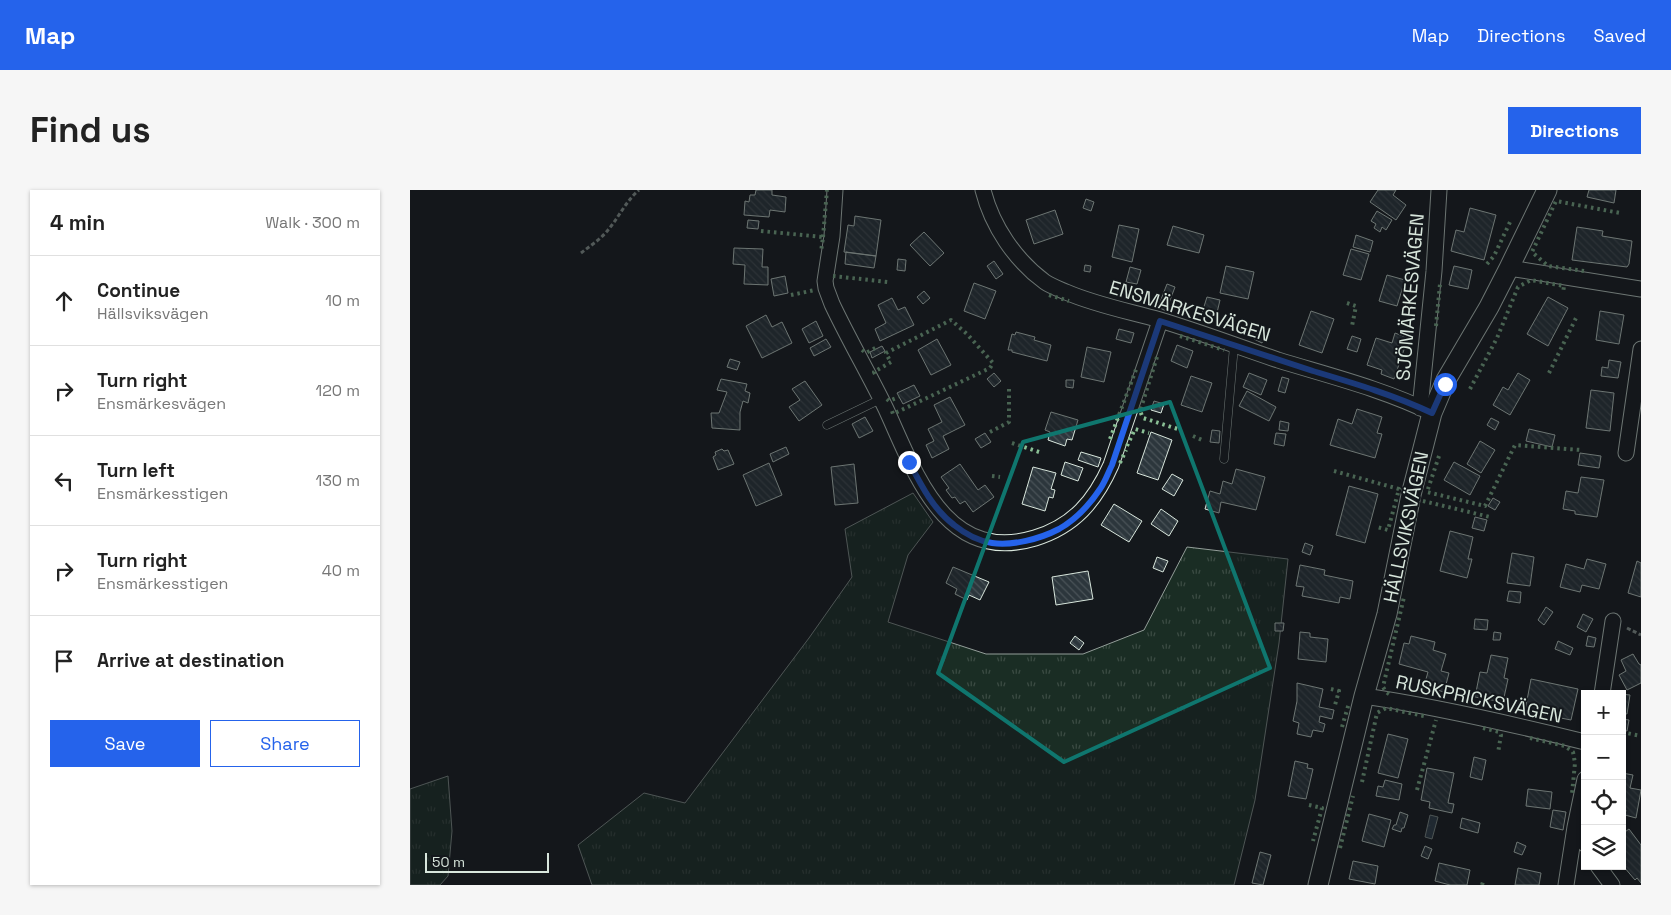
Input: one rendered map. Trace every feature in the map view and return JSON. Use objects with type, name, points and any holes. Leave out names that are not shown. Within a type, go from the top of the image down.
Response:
[{"type":"street","points":[[835,190],[832,236],[825,281],[826,288],[920,483],[932,501],[952,524],[974,537],[992,543],[1022,541],[1060,528],[1080,512],[1101,487],[1112,465],[1160,321]]},
{"type":"street","name":"ENSMÄRKESVÄGEN","points":[[982,190],[998,230],[1004,239],[1022,261],[1048,284],[1086,300],[1160,321],[1365,387],[1426,410]]},
{"type":"street","name":"SJÖMÄRKESVÄGEN","points":[[1426,410],[1439,190]]},
{"type":"street","name":"HÄLLSVIKSVÄGEN","points":[[1318,885],[1364,696],[1387,614],[1426,410],[1489,307],[1547,190]]},
{"type":"street","points":[[1509,268],[1641,289]]},
{"type":"street","points":[[1626,453],[1641,349]]},
{"type":"street","points":[[1603,690],[1613,621]]},
{"type":"street","name":"RUSKPRICKSVÄGEN","points":[[1364,696],[1517,725],[1581,741]]},
{"type":"street","points":[[1566,885],[1585,780]]},
{"type":"street","points":[[1575,827],[1581,837]]},
{"type":"street","points":[[1601,870],[1612,885]]},
{"type":"lane","points":[[1224,459],[1234,346]]},
{"type":"lane","points":[[828,425],[881,400]]},
{"type":"path","points":[[581,253],[606,232],[630,198],[639,190]]},
{"type":"highlighted area","points":[[1170,402],[1270,668],[1064,762],[938,673],[1023,442]]},
{"type":"green space","points":[[913,493],[933,522],[908,555],[888,622],[986,654],[1083,654],[1144,630],[1187,547],[1288,559],[1279,643],[1255,800],[1234,885],[592,885],[578,845],[644,793],[685,803],[809,638],[852,577],[845,529]]},
{"type":"green space","points":[[448,776],[452,831],[448,876],[440,885],[410,885],[410,789]]},
{"type":"water","points":[[1430,815],[1438,817],[1432,839],[1425,837]]},
{"type":"building","points":[[756,190],[772,190],[772,195],[786,197],[785,212],[770,210],[769,217],[744,215],[745,201],[749,202],[750,195],[755,195]]},
{"type":"building","points":[[1378,190],[1396,190],[1393,195],[1406,205],[1396,220],[1370,202]]},
{"type":"building","points":[[1589,190],[1616,190],[1614,203],[1587,197]]},
{"type":"building","points":[[1086,199],[1094,202],[1091,211],[1083,208]]},
{"type":"building","points":[[1470,208],[1496,215],[1484,260],[1451,251],[1456,230],[1464,232]]},
{"type":"building","points":[[1055,210],[1063,234],[1034,244],[1026,220]]},
{"type":"building","points":[[1377,211],[1392,220],[1386,230],[1382,227],[1380,232],[1374,228],[1376,224],[1371,221]]},
{"type":"building","points":[[855,216],[881,220],[876,256],[844,252],[848,225],[854,226]]},
{"type":"building","points":[[748,220],[759,221],[758,229],[747,228]]},
{"type":"building","points":[[1119,225],[1139,229],[1132,262],[1112,257]]},
{"type":"building","points":[[1173,226],[1204,235],[1199,253],[1167,245]]},
{"type":"building","points":[[1577,227],[1603,231],[1602,236],[1632,241],[1627,267],[1572,260]]},
{"type":"building","points":[[924,232],[944,253],[930,266],[910,245]]},
{"type":"building","points":[[1356,235],[1373,241],[1370,252],[1353,247]]},
{"type":"building","points":[[734,248],[763,249],[762,267],[768,267],[768,285],[744,284],[745,265],[733,264]]},
{"type":"building","points":[[1351,249],[1369,254],[1361,280],[1343,275]]},
{"type":"building","points":[[846,252],[876,256],[874,268],[845,264]]},
{"type":"building","points":[[898,259],[906,260],[905,271],[897,270]]},
{"type":"building","points":[[994,261],[1003,274],[996,279],[987,266]]},
{"type":"building","points":[[1085,265],[1091,266],[1090,272],[1084,271]]},
{"type":"building","points":[[1226,266],[1254,272],[1248,299],[1220,293]]},
{"type":"building","points":[[1454,266],[1472,270],[1468,289],[1449,285]]},
{"type":"building","points":[[1130,267],[1141,270],[1137,284],[1126,282]]},
{"type":"building","points":[[1387,275],[1405,280],[1397,306],[1379,301]]},
{"type":"building","points":[[785,276],[788,293],[774,296],[771,279]]},
{"type":"building","points":[[974,283],[996,291],[985,319],[964,311]]},
{"type":"building","points":[[1167,284],[1175,287],[1166,311],[1158,307]]},
{"type":"building","points":[[924,291],[930,298],[923,304],[917,297]]},
{"type":"building","points":[[1207,297],[1220,300],[1216,317],[1202,313]]},
{"type":"building","points":[[1548,297],[1568,308],[1548,346],[1527,334]]},
{"type":"building","points":[[892,298],[898,310],[905,307],[914,325],[880,341],[875,329],[886,323],[878,305]]},
{"type":"building","points":[[1311,311],[1334,319],[1322,353],[1299,345]]},
{"type":"building","points":[[1600,311],[1624,315],[1619,344],[1596,340]]},
{"type":"building","points":[[766,315],[772,327],[782,322],[792,343],[762,358],[746,326]]},
{"type":"building","points":[[816,321],[823,336],[809,343],[802,329]]},
{"type":"building","points":[[1119,329],[1134,333],[1131,343],[1116,339]]},
{"type":"building","points":[[1016,332],[1035,337],[1034,340],[1051,345],[1047,361],[1008,350],[1012,334],[1015,335]]},
{"type":"building","points":[[1395,333],[1408,338],[1394,379],[1381,374],[1382,370],[1367,365],[1376,338],[1392,343]]},
{"type":"building","points":[[1256,335],[1264,338],[1262,343],[1254,339]]},
{"type":"building","points":[[1352,336],[1361,339],[1357,352],[1347,349]]},
{"type":"building","points":[[826,339],[831,347],[814,356],[810,348]]},
{"type":"building","points":[[937,339],[951,365],[931,375],[918,350]]},
{"type":"building","points":[[1177,345],[1193,351],[1187,368],[1171,361]]},
{"type":"building","points":[[882,346],[885,351],[872,358],[870,352]]},
{"type":"building","points":[[1087,347],[1111,352],[1104,382],[1081,377]]},
{"type":"building","points":[[730,359],[740,362],[737,370],[727,367]]},
{"type":"building","points":[[1609,360],[1621,362],[1618,378],[1601,376],[1602,367],[1608,368]]},
{"type":"building","points":[[994,373],[1001,381],[994,387],[987,379]]},
{"type":"building","points":[[1249,373],[1267,380],[1261,395],[1243,387]]},
{"type":"building","points":[[1518,373],[1530,380],[1510,415],[1493,405],[1503,387],[1508,390]]},
{"type":"building","points":[[1191,376],[1212,383],[1202,412],[1181,405]]},
{"type":"building","points":[[1282,377],[1289,379],[1285,393],[1278,391]]},
{"type":"building","points":[[721,379],[747,384],[745,391],[750,393],[748,403],[743,401],[740,412],[740,430],[712,428],[711,413],[719,413],[727,392],[717,390]]},
{"type":"building","points":[[1066,380],[1074,380],[1073,388],[1066,387]]},
{"type":"building","points":[[805,381],[822,405],[799,421],[789,407],[800,400],[792,389]]},
{"type":"building","points":[[914,385],[920,396],[903,404],[897,393]]},
{"type":"building","points":[[1591,390],[1614,393],[1610,431],[1586,428]]},
{"type":"building","points":[[1247,391],[1276,407],[1269,421],[1239,406]]},
{"type":"building","points":[[950,397],[965,425],[943,436],[949,449],[932,458],[926,445],[934,441],[928,429],[942,422],[934,405]]},
{"type":"building","points":[[1154,401],[1164,404],[1161,413],[1151,410]]},
{"type":"building","points":[[1357,409],[1382,417],[1377,433],[1382,434],[1375,458],[1330,445],[1338,419],[1352,424]]},
{"type":"building","points":[[1051,412],[1078,420],[1072,440],[1067,439],[1065,446],[1048,440],[1050,432],[1045,430]]},
{"type":"building","points":[[865,417],[873,431],[859,438],[852,424]]},
{"type":"building","points":[[1491,418],[1499,422],[1495,430],[1487,425]]},
{"type":"building","points":[[1280,421],[1289,423],[1288,431],[1279,430]]},
{"type":"building","points":[[1529,429],[1555,435],[1552,447],[1526,441]]},
{"type":"building","points":[[1212,430],[1220,431],[1219,443],[1210,442]]},
{"type":"building","points":[[1151,432],[1172,440],[1158,480],[1137,473]]},
{"type":"building","points":[[985,433],[991,442],[981,448],[975,439]]},
{"type":"building","points":[[1276,433],[1286,434],[1284,446],[1274,444]]},
{"type":"building","points":[[1480,441],[1495,450],[1481,473],[1467,464]]},
{"type":"building","points":[[786,447],[789,454],[773,462],[770,454]]},
{"type":"building","points":[[722,449],[724,451],[728,450],[734,464],[718,470],[713,457],[716,455],[715,452]]},
{"type":"building","points":[[1081,452],[1101,458],[1098,467],[1078,460]]},
{"type":"building","points":[[1580,453],[1601,456],[1599,468],[1578,465]]},
{"type":"building","points":[[1065,462],[1083,468],[1078,481],[1061,475]]},
{"type":"building","points":[[1454,462],[1480,476],[1470,495],[1444,480]]},
{"type":"building","points":[[769,463],[782,495],[756,506],[743,475]]},
{"type":"building","points":[[854,464],[858,503],[835,505],[831,467]]},
{"type":"building","points":[[960,464],[978,490],[985,485],[994,497],[973,512],[965,501],[960,504],[955,497],[952,498],[946,490],[949,488],[941,477]]},
{"type":"building","points":[[1033,467],[1056,473],[1051,489],[1055,490],[1053,498],[1049,497],[1045,511],[1022,504]]},
{"type":"building","points":[[1236,469],[1265,477],[1256,510],[1221,502],[1219,513],[1205,509],[1210,491],[1220,494],[1223,481],[1232,484]]},
{"type":"building","points":[[1172,474],[1183,480],[1174,496],[1162,489]]},
{"type":"building","points":[[1581,477],[1604,480],[1597,517],[1575,514],[1575,511],[1563,509],[1566,491],[1578,493]]},
{"type":"building","points":[[1349,486],[1378,494],[1365,543],[1336,535]]},
{"type":"building","points":[[1493,498],[1500,502],[1495,510],[1488,506]]},
{"type":"building","points":[[1114,504],[1142,521],[1129,542],[1101,525]]},
{"type":"building","points":[[1161,509],[1178,521],[1169,536],[1151,524]]},
{"type":"building","points":[[1475,517],[1487,520],[1484,531],[1472,528]]},
{"type":"building","points":[[1450,531],[1473,537],[1468,559],[1472,559],[1467,578],[1440,571]]},
{"type":"building","points":[[1305,543],[1313,546],[1310,555],[1302,552]]},
{"type":"building","points":[[1512,553],[1534,557],[1530,586],[1507,583]]},
{"type":"building","points":[[1157,557],[1168,561],[1163,572],[1153,568]]},
{"type":"building","points":[[1587,559],[1606,564],[1599,589],[1582,585],[1580,592],[1560,587],[1566,564],[1584,569]]},
{"type":"building","points":[[1637,561],[1641,563],[1641,597],[1628,593]]},
{"type":"building","points":[[1300,565],[1325,570],[1324,575],[1353,581],[1350,599],[1340,597],[1339,603],[1302,596],[1304,587],[1296,586]]},
{"type":"building","points":[[953,567],[989,582],[980,600],[969,595],[967,600],[955,594],[957,589],[946,583]]},
{"type":"building","points":[[1088,571],[1093,599],[1056,605],[1052,577]]},
{"type":"building","points":[[1509,591],[1521,592],[1520,603],[1507,601]]},
{"type":"building","points":[[1546,607],[1553,612],[1544,625],[1538,620]]},
{"type":"building","points":[[1583,614],[1593,619],[1586,632],[1577,627]]},
{"type":"building","points":[[1475,619],[1488,620],[1487,630],[1474,629]]},
{"type":"building","points":[[1275,623],[1284,623],[1283,631],[1275,631]]},
{"type":"building","points":[[1300,632],[1310,633],[1310,637],[1328,639],[1326,662],[1298,659]]},
{"type":"building","points":[[1494,632],[1501,633],[1500,640],[1493,640]]},
{"type":"building","points":[[1075,636],[1084,643],[1079,650],[1070,643]]},
{"type":"building","points":[[1411,636],[1435,642],[1433,650],[1446,654],[1441,671],[1449,673],[1444,692],[1424,686],[1428,672],[1399,664],[1404,643],[1409,644]]},
{"type":"building","points":[[1588,636],[1596,638],[1594,647],[1586,646]]},
{"type":"building","points":[[1558,641],[1573,648],[1570,655],[1555,649]]},
{"type":"building","points":[[1633,654],[1641,665],[1641,683],[1627,690],[1619,675],[1626,671],[1621,660]]},
{"type":"building","points":[[1491,655],[1508,658],[1504,678],[1508,679],[1503,702],[1475,697],[1480,672],[1487,673]]},
{"type":"building","points":[[1531,679],[1578,689],[1571,720],[1525,711]]},
{"type":"building","points":[[1297,683],[1323,689],[1319,707],[1334,710],[1332,719],[1320,716],[1319,722],[1325,724],[1323,732],[1313,730],[1311,737],[1297,734],[1299,723],[1293,721],[1297,701]]},
{"type":"building","points":[[1626,694],[1630,695],[1626,714]]},
{"type":"building","points":[[1626,720],[1629,720],[1626,731]]},
{"type":"building","points":[[1388,734],[1408,739],[1398,778],[1378,773]]},
{"type":"building","points":[[1474,757],[1486,760],[1482,780],[1470,777]]},
{"type":"building","points":[[1295,761],[1308,764],[1307,768],[1313,769],[1306,799],[1288,796]]},
{"type":"building","points":[[1427,768],[1454,773],[1448,803],[1454,804],[1452,813],[1429,808],[1430,802],[1421,800]]},
{"type":"building","points":[[1626,774],[1633,775],[1630,788],[1641,790],[1636,818],[1626,815]]},
{"type":"building","points":[[1385,780],[1402,784],[1399,800],[1376,796],[1378,786],[1383,787]]},
{"type":"building","points":[[1528,789],[1552,792],[1550,809],[1526,806]]},
{"type":"building","points":[[1553,810],[1566,812],[1563,830],[1550,827]]},
{"type":"building","points":[[1400,812],[1408,815],[1401,832],[1392,829],[1396,825]]},
{"type":"building","points":[[1369,814],[1391,820],[1384,847],[1362,841]]},
{"type":"building","points":[[1462,818],[1480,823],[1478,833],[1460,828]]},
{"type":"building","points":[[1629,829],[1641,845],[1641,883],[1637,878],[1635,880],[1626,869],[1626,831]]},
{"type":"building","points":[[1517,842],[1526,846],[1522,855],[1514,852]]},
{"type":"building","points":[[1425,846],[1432,849],[1428,859],[1421,856]]},
{"type":"building","points":[[1260,852],[1271,855],[1263,885],[1252,883]]},
{"type":"building","points":[[1353,861],[1378,866],[1375,884],[1349,879]]},
{"type":"building","points":[[1439,863],[1470,870],[1467,885],[1450,885],[1435,881]]},
{"type":"building","points":[[1518,868],[1541,873],[1539,885],[1515,885]]},
{"type":"hedge","points":[[823,237],[827,190]]},
{"type":"hedge","points":[[1584,271],[1548,266],[1532,252],[1556,201],[1620,213]]},
{"type":"hedge","points":[[1487,264],[1494,256],[1511,220]]},
{"type":"hedge","points":[[761,231],[823,237],[821,252]]},
{"type":"hedge","points":[[833,276],[888,282]]},
{"type":"hedge","points":[[1470,389],[1497,338],[1518,287],[1531,280],[1564,286],[1563,293]]},
{"type":"hedge","points":[[1436,326],[1440,284]]},
{"type":"hedge","points":[[791,295],[815,290]]},
{"type":"hedge","points":[[1049,295],[1069,301]]},
{"type":"hedge","points":[[1347,303],[1356,306],[1352,326]]},
{"type":"hedge","points":[[1549,373],[1577,316]]},
{"type":"hedge","points":[[889,359],[886,353],[951,320],[967,334],[993,363],[990,368],[893,414],[892,411]]},
{"type":"hedge","points":[[1180,336],[1224,350]]},
{"type":"hedge","points":[[862,350],[866,353],[877,347]]},
{"type":"hedge","points":[[1157,357],[1140,411],[1143,418],[1181,430]]},
{"type":"hedge","points":[[875,374],[874,372],[891,362]]},
{"type":"hedge","points":[[1110,439],[1137,367]]},
{"type":"hedge","points":[[990,432],[1009,422],[1009,385]]},
{"type":"hedge","points":[[887,399],[889,401],[899,397]]},
{"type":"hedge","points":[[1127,446],[1135,429],[1149,433]]},
{"type":"hedge","points":[[1193,436],[1202,440]]},
{"type":"hedge","points":[[1012,443],[1039,452]]},
{"type":"hedge","points":[[1439,456],[1427,492],[1485,506],[1515,445],[1581,450]]},
{"type":"hedge","points":[[1120,463],[1126,450]]},
{"type":"hedge","points":[[1334,471],[1399,489],[1388,530],[1377,527]]},
{"type":"hedge","points":[[992,476],[1000,477]]},
{"type":"hedge","points":[[1423,501],[1490,517]]},
{"type":"hedge","points":[[1389,694],[1383,687],[1404,597]]},
{"type":"hedge","points":[[1331,689],[1339,691],[1335,705]]},
{"type":"hedge","points":[[1342,727],[1349,703]]},
{"type":"hedge","points":[[1362,782],[1377,713],[1386,708],[1424,716]]},
{"type":"hedge","points":[[1417,790],[1436,720]]},
{"type":"hedge","points":[[1483,728],[1499,732],[1501,735],[1498,753]]},
{"type":"hedge","points":[[1626,733],[1641,736]]},
{"type":"hedge","points":[[1530,738],[1565,746],[1573,752],[1575,763],[1572,794]]},
{"type":"hedge","points":[[1340,848],[1353,796]]},
{"type":"hedge","points":[[1309,805],[1322,808],[1313,841]]},
{"type":"route","points":[[909,462],[920,483],[942,513],[952,524],[974,537],[992,543],[1006,543],[1034,538],[1060,528],[1080,512],[1092,499],[1101,487],[1112,465],[1160,321],[1365,387],[1432,413],[1445,384]]}]
